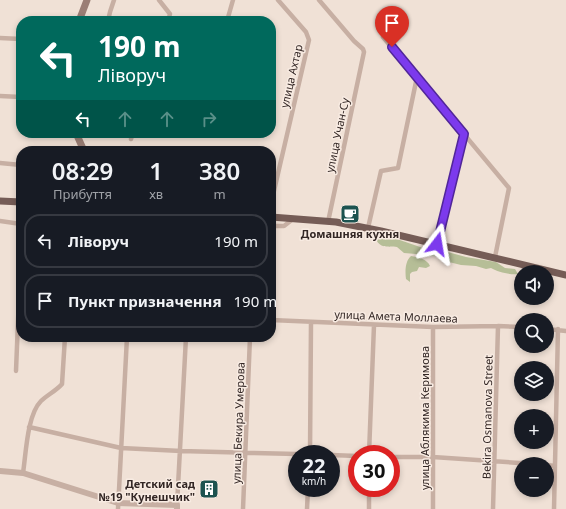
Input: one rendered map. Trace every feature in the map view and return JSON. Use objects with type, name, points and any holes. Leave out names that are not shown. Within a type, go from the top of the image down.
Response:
[{"type":"main road","points":[[81,16],[87,0]]},
{"type":"main road","points":[[0,201],[16,202]]},
{"type":"main road","points":[[276,217],[328,222],[368,228],[566,275]]},
{"type":"street","points":[[109,16],[114,0]]},
{"type":"street","points":[[159,0],[170,14],[169,16]]},
{"type":"street","points":[[228,16],[233,0]]},
{"type":"street","name":"улица Ахтар","points":[[276,182],[309,40],[306,32],[278,0]]},
{"type":"street","name":"улица Учан-Су","points":[[319,0],[354,41],[363,49],[364,52],[328,222]]},
{"type":"street","points":[[383,37],[509,188],[495,257]]},
{"type":"street","points":[[0,38],[16,39]]},
{"type":"street","points":[[368,228],[381,171],[398,168],[417,77]]},
{"type":"street","points":[[0,96],[16,97]]},
{"type":"street","points":[[437,244],[464,134]]},
{"type":"street","points":[[0,163],[16,164]]},
{"type":"street","points":[[276,226],[284,226],[293,219]]},
{"type":"street","points":[[0,221],[16,223]]},
{"type":"street","name":"улица Амета Моллаева","points":[[276,320],[433,327],[514,327]]},
{"type":"street","points":[[310,445],[311,322]]},
{"type":"street","points":[[369,445],[374,325]]},
{"type":"street","name":"Bekira Osmanova Street","points":[[493,509],[498,326]]},
{"type":"street","name":"улица Аблякима Керимова","points":[[433,327],[433,509]]},
{"type":"street","points":[[554,329],[566,331]]},
{"type":"street","points":[[554,509],[558,329]]},
{"type":"street","points":[[16,371],[17,342]]},
{"type":"street","points":[[23,473],[29,427],[40,402],[58,389],[62,384],[65,342]]},
{"type":"street","points":[[118,506],[126,342]]},
{"type":"street","points":[[0,471],[23,473],[118,506],[177,507],[186,342]]},
{"type":"street","name":"улица Бекира Умерова","points":[[243,509],[250,342]]},
{"type":"street","points":[[29,427],[121,448],[246,454],[288,454]]},
{"type":"street","points":[[400,457],[514,462]]},
{"type":"street","points":[[307,509],[308,497]]},
{"type":"street","points":[[369,497],[369,509]]},
{"type":"green space","points":[[378,236],[391,237],[423,248],[433,248],[466,257],[496,262],[505,268],[514,269],[514,274],[504,273],[491,268],[486,269],[476,266],[461,265],[441,260],[436,256],[423,256],[404,253],[397,247],[382,246],[376,239]]},
{"type":"green space","points":[[411,256],[425,260],[430,266],[426,268],[419,267],[417,271],[412,272],[410,274],[410,282],[406,279],[406,270],[409,258]]},
{"type":"place","name":"Домашняя кухня","points":[[350,214]]},
{"type":"place","name":"Детский сад №19 \"Кунешчик\"","points":[[209,489]]},
{"type":"route","points":[[392,47],[464,134],[437,244]]}]
